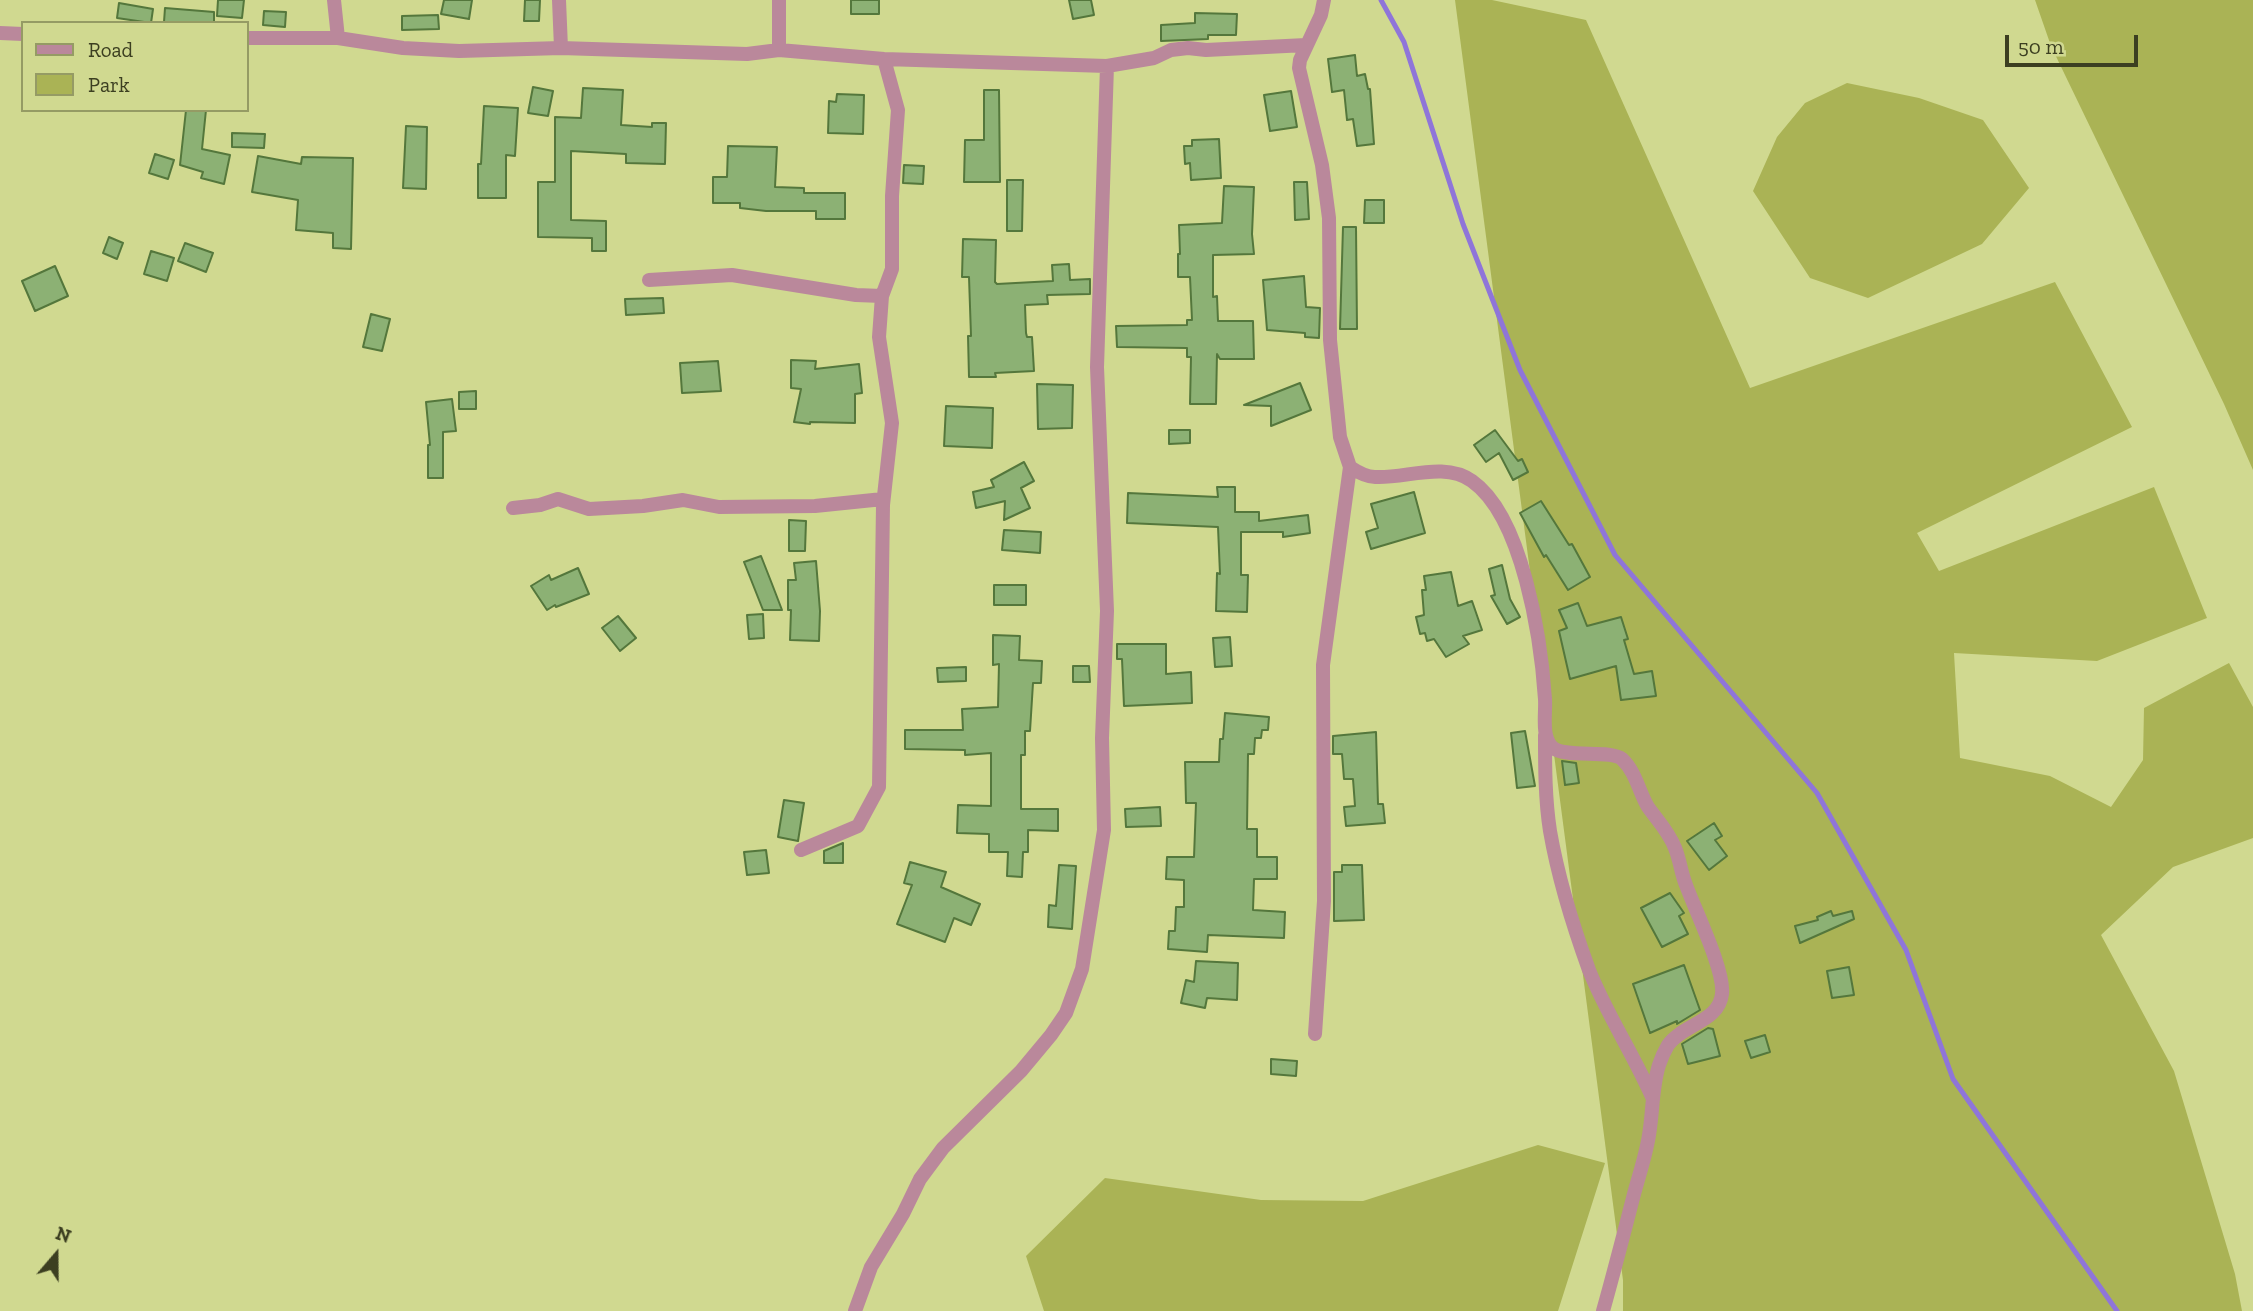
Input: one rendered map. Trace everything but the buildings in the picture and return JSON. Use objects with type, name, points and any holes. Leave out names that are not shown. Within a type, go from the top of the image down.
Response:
[{"type":"street","points":[[334,0],[338,38]]},
{"type":"street","points":[[559,0],[561,48]]},
{"type":"street","points":[[779,0],[779,50]]},
{"type":"street","points":[[1315,1034],[1324,901],[1323,665],[1349,467],[1340,437],[1330,340],[1329,218],[1322,165],[1299,68],[1306,45],[1321,15],[1324,0]]},
{"type":"street","points":[[0,33],[21,34]]},
{"type":"street","points":[[248,38],[338,38],[402,48],[459,51],[561,48],[747,54],[779,50],[884,59],[1107,66],[1154,58],[1171,50],[1188,48],[1206,50],[1306,45]]},
{"type":"street","points":[[801,850],[858,826],[879,787],[883,499],[891,423],[880,337],[882,296],[892,269],[892,196],[898,110],[884,59]]},
{"type":"street","points":[[855,1311],[871,1267],[903,1214],[920,1179],[943,1148],[1021,1071],[1052,1035],[1066,1013],[1082,969],[1104,830],[1102,738],[1107,611],[1097,367],[1107,66]]},
{"type":"street","points":[[649,280],[732,275],[856,295],[882,296]]},
{"type":"street","points":[[1349,467],[1373,477],[1427,472],[1455,473],[1470,479],[1488,495],[1504,521],[1528,588],[1538,635],[1545,696],[1545,774],[1550,831],[1568,904],[1594,981],[1608,1012],[1639,1066],[1654,1101]]},
{"type":"street","points":[[513,508],[540,505],[558,499],[589,509],[643,506],[683,500],[719,507],[815,506],[883,499]]},
{"type":"street","points":[[1545,731],[1556,749],[1617,757],[1632,771],[1647,806],[1675,847],[1684,881],[1722,976],[1719,1006],[1710,1016],[1690,1027],[1669,1044],[1660,1063],[1649,1137],[1604,1311]]},
{"type":"green space","points":[[1455,0],[1492,0],[1586,20],[1750,388],[2055,282],[2132,427],[1917,533],[1939,571],[2154,487],[2207,618],[2097,661],[1954,653],[1960,758],[2050,776],[2111,807],[2143,760],[2144,708],[2229,663],[2253,707],[2253,838],[2173,867],[2101,935],[2174,1071],[2235,1274],[2242,1311],[1623,1311],[1623,1280]]},
{"type":"green space","points":[[2035,0],[2253,0],[2253,470],[2224,404],[2051,46]]},
{"type":"green space","points":[[1847,83],[1919,98],[1983,120],[2029,188],[1982,244],[1868,298],[1810,278],[1753,191],[1777,137],[1805,103]]},
{"type":"green space","points":[[1538,1145],[1605,1163],[1558,1311],[1044,1311],[1026,1256],[1105,1178],[1261,1200],[1363,1201]]},
{"type":"waterway","points":[[1381,0],[1404,42],[1463,224],[1520,370],[1615,555],[1817,793],[1906,950],[1953,1079],[2117,1311]]}]
